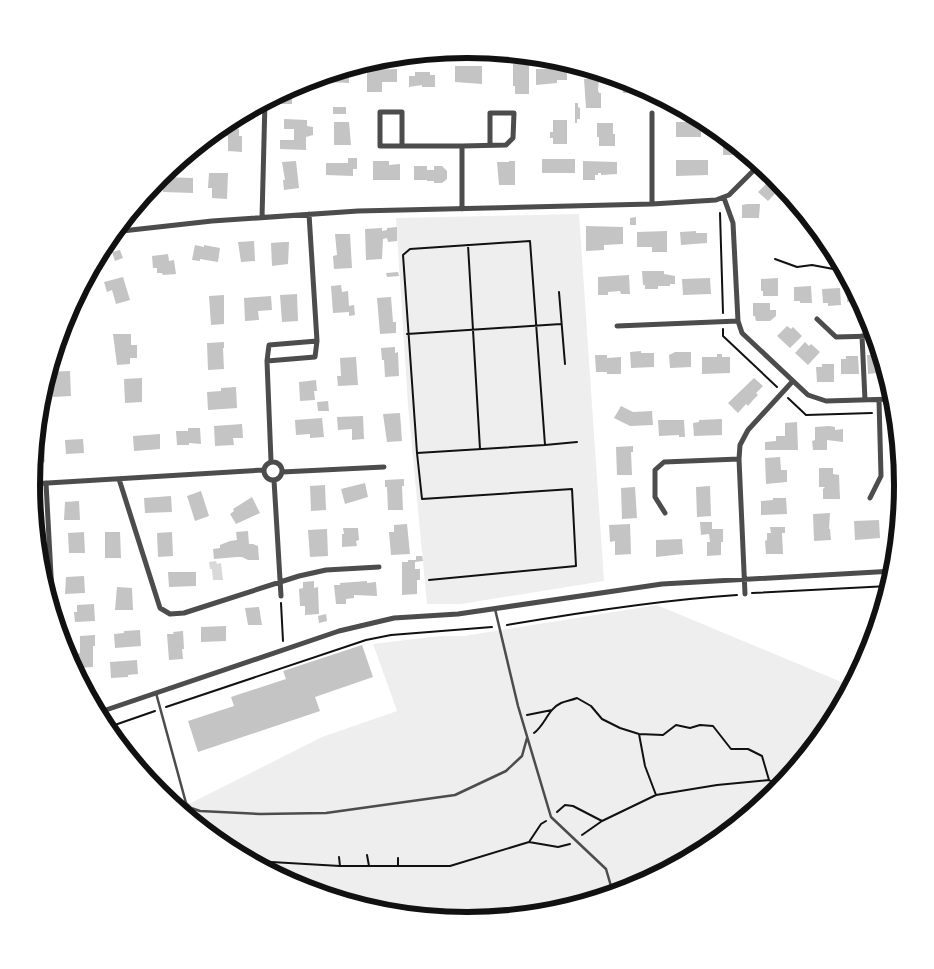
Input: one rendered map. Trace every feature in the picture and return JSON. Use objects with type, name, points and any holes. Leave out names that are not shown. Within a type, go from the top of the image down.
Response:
[{"type":"street","points":[[262,218],[265,109]]},
{"type":"street","points":[[402,146],[402,112],[380,112],[380,146],[402,146],[462,146],[506,145],[513,138],[514,113],[490,113],[490,145]]},
{"type":"street","points":[[652,113],[652,204]]},
{"type":"street","points":[[462,146],[462,209]]},
{"type":"street","points":[[124,231],[212,221],[309,214],[652,204],[716,200],[729,195],[755,169]]},
{"type":"street","points":[[724,198],[733,223],[738,321],[742,333],[808,395],[826,401],[886,400]]},
{"type":"street","points":[[267,361],[315,357],[317,341],[309,214]]},
{"type":"street","points":[[817,319],[836,337],[867,336]]},
{"type":"street","points":[[617,326],[738,321]]},
{"type":"street","points":[[862,336],[864,400]]},
{"type":"street","points":[[271,461],[267,361],[269,345],[317,341]]},
{"type":"street","points":[[746,594],[743,560],[740,445],[748,430],[792,382]]},
{"type":"street","points":[[870,498],[881,476],[879,400]]},
{"type":"street","points":[[665,513],[655,497],[655,470],[664,462],[739,459]]},
{"type":"street","points":[[263,470],[265,465],[271,461]]},
{"type":"street","points":[[263,470],[267,478],[274,480],[280,478],[282,472],[279,464],[271,461]]},
{"type":"street","points":[[282,472],[384,466]]},
{"type":"street","points":[[40,483],[263,470]]},
{"type":"street","points":[[119,479],[160,608],[170,614],[184,612],[299,576],[326,570],[379,567]]},
{"type":"street","points":[[274,480],[281,596]]},
{"type":"street","points":[[46,483],[51,581]]},
{"type":"street","points":[[105,710],[339,631],[380,620],[458,614],[647,586],[885,571]]},
{"type":"lane","points":[[494,609],[527,738],[552,817],[606,869],[611,886]]},
{"type":"lane","points":[[156,693],[186,802],[191,808],[200,811],[260,814],[326,812],[456,795],[506,771],[522,756],[527,738]]},
{"type":"path","points":[[723,316],[719,208],[726,205]]},
{"type":"path","points":[[429,580],[576,566],[572,489],[422,499],[403,255],[410,249],[530,241],[545,445]]},
{"type":"path","points":[[468,245],[480,449]]},
{"type":"path","points":[[775,259],[797,267],[812,265],[836,270]]},
{"type":"path","points":[[559,292],[564,364]]},
{"type":"path","points":[[408,334],[561,324]]},
{"type":"path","points":[[724,327],[723,336],[779,389]]},
{"type":"path","points":[[787,396],[806,415],[888,413]]},
{"type":"path","points":[[417,453],[577,442]]},
{"type":"path","points":[[114,725],[366,640],[391,635],[499,626],[673,599],[881,586]]},
{"type":"path","points":[[281,596],[285,649]]},
{"type":"path","points":[[527,738],[540,728],[552,710],[561,703],[577,698],[591,706],[602,719],[620,728],[639,734],[663,735],[676,725],[690,728],[700,725],[713,726],[731,749],[748,749],[762,756],[769,780]]},
{"type":"path","points":[[521,716],[552,710]]},
{"type":"path","points":[[639,734],[645,766],[656,794]]},
{"type":"path","points":[[585,831],[656,794],[717,784],[769,780],[773,782]]},
{"type":"path","points":[[529,842],[541,824],[565,805],[573,806],[602,821]]},
{"type":"path","points":[[268,862],[340,866],[450,866],[529,842],[558,847],[568,845]]},
{"type":"path","points":[[367,855],[369,866]]},
{"type":"path","points":[[339,857],[340,866]]},
{"type":"path","points":[[398,858],[398,866]]},
{"type":"shaded area","points":[[579,214],[604,581],[461,604],[427,604],[408,405],[396,218]]},
{"type":"shaded area","points":[[216,561],[217,564],[221,563],[223,580],[213,580],[209,562]]},
{"type":"shaded area","points":[[657,605],[845,683],[822,722],[788,766],[749,806],[727,823],[704,840],[680,854],[630,879],[578,897],[550,903],[523,908],[467,912],[411,908],[356,897],[304,879],[253,854],[230,840],[185,806],[322,737],[397,711],[373,644],[440,636],[464,636]]},
{"type":"building","points":[[513,64],[529,64],[529,94],[515,94]]},
{"type":"building","points":[[455,66],[482,66],[482,84],[455,82]]},
{"type":"building","points":[[556,67],[567,70],[567,80],[557,80],[557,83],[536,85],[536,69],[556,69]]},
{"type":"building","points":[[397,69],[397,82],[382,82],[382,92],[367,92],[367,70]]},
{"type":"building","points":[[415,72],[430,72],[430,75],[435,75],[435,87],[422,87],[422,85],[409,87],[409,76],[415,76]]},
{"type":"building","points":[[352,73],[352,76],[349,76],[349,83],[325,82]]},
{"type":"building","points":[[584,79],[599,79],[598,90],[601,93],[601,108],[586,108]]},
{"type":"building","points":[[623,87],[636,93],[623,93]]},
{"type":"building","points":[[292,96],[292,104],[277,103]]},
{"type":"building","points":[[575,103],[578,103],[580,108],[580,119],[577,119],[577,123],[575,123]]},
{"type":"building","points":[[333,107],[346,107],[346,114],[333,114]]},
{"type":"building","points":[[284,119],[307,120],[307,126],[313,127],[313,135],[306,137],[306,150],[280,149],[280,140],[294,140],[294,129],[284,129]]},
{"type":"building","points":[[553,120],[567,120],[567,144],[553,144],[550,132],[553,132]]},
{"type":"building","points":[[334,122],[349,122],[351,145],[334,145]]},
{"type":"building","points":[[676,122],[692,122],[701,127],[701,137],[676,137]]},
{"type":"building","points":[[597,123],[613,123],[615,146],[599,146]]},
{"type":"building","points":[[231,129],[239,129],[239,136],[242,136],[242,152],[228,151],[228,136],[221,136]]},
{"type":"building","points":[[723,143],[738,154],[738,155],[723,155]]},
{"type":"building","points":[[348,158],[357,158],[357,169],[353,169],[353,176],[326,175],[326,163],[348,163]]},
{"type":"building","points":[[542,159],[575,159],[575,173],[542,173]]},
{"type":"building","points":[[676,160],[708,160],[708,175],[676,176]]},
{"type":"building","points":[[296,161],[299,188],[284,190],[283,180],[285,180],[282,162]]},
{"type":"building","points":[[373,161],[389,161],[389,165],[400,164],[400,180],[373,180]]},
{"type":"building","points":[[515,161],[515,185],[499,185],[497,162]]},
{"type":"building","points":[[583,161],[617,162],[617,174],[601,175],[601,173],[598,173],[598,175],[595,175],[595,180],[583,180]]},
{"type":"building","points":[[414,166],[427,166],[427,170],[434,170],[434,166],[442,166],[447,171],[447,179],[442,183],[414,180]]},
{"type":"building","points":[[209,173],[228,173],[227,199],[212,198],[212,188],[208,188]]},
{"type":"building","points":[[171,177],[193,178],[193,193],[163,192],[163,185]]},
{"type":"building","points":[[768,182],[777,191],[768,201],[758,192]]},
{"type":"building","points":[[760,204],[759,218],[742,218],[742,205]]},
{"type":"building","points":[[636,217],[636,225],[630,225],[630,218]]},
{"type":"building","points":[[586,226],[623,227],[623,244],[604,245],[604,250],[586,251]]},
{"type":"building","points":[[397,227],[397,241],[388,242],[387,238],[383,239],[382,259],[366,260],[365,229],[382,228],[382,231],[387,230],[387,228]]},
{"type":"building","points":[[667,231],[667,252],[652,252],[652,247],[637,247],[637,232]]},
{"type":"building","points":[[696,231],[696,233],[707,233],[707,243],[681,245],[680,232]]},
{"type":"building","points":[[335,234],[350,234],[352,268],[334,269],[333,256],[337,255]]},
{"type":"building","points":[[254,241],[255,261],[241,262],[238,242]]},
{"type":"building","points":[[289,242],[288,264],[272,266],[271,243]]},
{"type":"building","points":[[195,245],[220,248],[218,262],[200,259],[200,261],[192,260]]},
{"type":"building","points":[[120,250],[123,258],[115,261],[112,252]]},
{"type":"building","points":[[168,254],[169,261],[174,260],[176,274],[163,275],[162,273],[157,273],[157,268],[153,268],[152,256]]},
{"type":"building","points":[[642,271],[664,271],[664,274],[675,276],[675,284],[658,286],[658,289],[645,289]]},
{"type":"building","points":[[398,272],[399,276],[387,277],[386,273]]},
{"type":"building","points":[[629,275],[630,294],[621,294],[620,291],[608,292],[608,295],[598,295],[598,277]]},
{"type":"building","points":[[123,277],[130,300],[116,304],[112,290],[107,292],[104,282]]},
{"type":"building","points":[[710,278],[711,294],[683,295],[682,279]]},
{"type":"building","points":[[778,278],[778,296],[763,296],[761,279]]},
{"type":"building","points":[[341,285],[342,292],[348,291],[349,306],[354,305],[355,315],[349,316],[349,312],[333,313],[331,286]]},
{"type":"building","points":[[811,286],[812,303],[794,301],[794,287]]},
{"type":"building","points":[[840,288],[841,305],[828,306],[828,303],[823,303],[822,289]]},
{"type":"building","points":[[847,290],[853,302],[847,302]]},
{"type":"building","points":[[297,294],[298,321],[282,322],[280,295]]},
{"type":"building","points":[[224,295],[224,324],[211,325],[209,296]]},
{"type":"building","points":[[271,296],[272,310],[258,311],[259,320],[245,321],[244,298]]},
{"type":"building","points":[[391,297],[393,322],[396,322],[396,333],[380,334],[377,298]]},
{"type":"building","points":[[753,303],[770,303],[770,310],[776,310],[776,316],[770,321],[756,321],[755,316],[753,316]]},
{"type":"building","points":[[787,326],[791,329],[793,327],[802,336],[790,348],[777,336]]},
{"type":"building","points":[[113,334],[131,334],[131,345],[137,345],[137,358],[130,358],[130,364],[117,365]]},
{"type":"building","points":[[224,342],[224,369],[208,370],[207,343]]},
{"type":"building","points":[[805,342],[809,346],[811,344],[820,352],[808,365],[795,353]]},
{"type":"building","points":[[395,347],[395,353],[398,352],[399,376],[385,377],[381,348]]},
{"type":"building","points":[[641,351],[641,353],[654,353],[654,367],[631,368],[630,352]]},
{"type":"building","points":[[675,352],[691,352],[691,367],[670,368],[669,355]]},
{"type":"building","points":[[717,354],[722,354],[722,357],[730,357],[730,373],[702,374],[702,357],[717,357]]},
{"type":"building","points":[[595,355],[607,355],[607,358],[621,357],[621,374],[596,372]]},
{"type":"building","points":[[867,355],[873,355],[879,373],[868,374]]},
{"type":"building","points":[[846,356],[858,356],[859,374],[841,374],[841,359],[846,359]]},
{"type":"building","points":[[356,357],[358,385],[338,386],[337,376],[341,376],[340,358]]},
{"type":"building","points":[[822,364],[834,364],[834,382],[817,382],[816,367],[822,367]]},
{"type":"building","points":[[70,371],[71,396],[53,397],[52,385],[56,372]]},
{"type":"building","points":[[142,378],[142,402],[125,403],[124,379]]},
{"type":"building","points":[[754,378],[763,386],[748,406],[746,404],[738,413],[728,403]]},
{"type":"building","points":[[316,380],[317,391],[314,391],[315,400],[300,401],[299,382]]},
{"type":"building","points":[[236,387],[237,408],[208,410],[207,392],[221,391],[221,388]]},
{"type":"building","points":[[328,401],[329,411],[318,411],[317,402]]},
{"type":"building","points":[[621,406],[633,412],[652,411],[653,425],[630,426],[614,418]]},
{"type":"building","points":[[400,413],[402,441],[387,442],[383,414]]},
{"type":"building","points":[[363,416],[364,439],[352,440],[352,429],[338,430],[337,417]]},
{"type":"building","points":[[322,418],[324,437],[310,438],[310,434],[296,435],[295,420]]},
{"type":"building","points":[[722,419],[722,435],[694,436],[693,423],[699,422],[699,420]]},
{"type":"building","points":[[658,420],[684,420],[685,437],[679,437],[679,435],[659,436]]},
{"type":"building","points":[[797,422],[798,450],[765,450],[765,442],[776,441],[776,436],[785,436],[785,423]]},
{"type":"building","points":[[242,424],[243,438],[233,438],[234,445],[215,446],[214,426]]},
{"type":"building","points":[[815,427],[835,427],[835,430],[843,429],[843,442],[827,440],[827,450],[813,450],[812,441],[815,440]]},
{"type":"building","points":[[188,428],[200,428],[201,444],[177,445],[176,431],[188,431]]},
{"type":"building","points":[[160,434],[160,449],[134,451],[133,436]]},
{"type":"building","points":[[83,439],[84,453],[66,454],[65,440]]},
{"type":"building","points":[[633,446],[633,452],[631,452],[632,475],[617,475],[616,447]]},
{"type":"building","points":[[42,448],[44,448],[45,462],[41,463]]},
{"type":"building","points":[[780,457],[781,470],[787,470],[787,482],[766,484],[765,458]]},
{"type":"building","points":[[819,468],[833,468],[833,474],[839,475],[840,499],[823,499],[823,489],[825,487],[819,487]]},
{"type":"building","points":[[404,479],[404,486],[402,486],[403,510],[388,510],[385,480]]},
{"type":"building","points":[[365,483],[368,497],[345,504],[341,489]]},
{"type":"building","points":[[325,485],[326,510],[311,511],[310,486]]},
{"type":"building","points":[[710,486],[711,516],[697,517],[696,487]]},
{"type":"building","points":[[635,487],[637,518],[622,519],[621,488]]},
{"type":"building","points":[[201,491],[209,516],[195,521],[187,496]]},
{"type":"building","points":[[171,496],[172,512],[145,513],[144,498]]},
{"type":"building","points":[[252,497],[260,513],[236,524],[230,514],[234,511],[233,509]]},
{"type":"building","points":[[773,498],[786,498],[787,514],[761,515],[761,501],[773,500]]},
{"type":"building","points":[[79,501],[80,520],[64,520],[65,502]]},
{"type":"building","points":[[830,513],[829,529],[831,540],[814,541],[813,514]]},
{"type":"building","points":[[879,520],[880,538],[855,540],[854,521]]},
{"type":"building","points":[[700,522],[712,522],[712,529],[723,529],[721,555],[707,556],[707,542],[710,542],[709,534],[701,535]]},
{"type":"building","points":[[407,524],[410,554],[391,555],[389,532],[394,532],[394,525]]},
{"type":"building","points":[[630,524],[631,554],[615,555],[615,541],[610,542],[609,525]]},
{"type":"building","points":[[770,527],[785,527],[785,533],[782,533],[783,554],[766,554],[765,541],[767,540],[767,533],[771,533]]},
{"type":"building","points":[[343,528],[358,528],[359,540],[356,541],[357,546],[342,547]]},
{"type":"building","points":[[327,529],[328,556],[310,557],[308,530]]},
{"type":"building","points":[[248,531],[249,544],[258,546],[259,560],[248,560],[242,557],[214,559],[213,549],[220,548],[220,545],[230,541],[237,540],[236,532]]},
{"type":"building","points":[[84,532],[85,553],[69,553],[68,533]]},
{"type":"building","points":[[105,532],[120,532],[121,558],[105,558]]},
{"type":"building","points":[[172,532],[173,556],[158,557],[157,533]]},
{"type":"building","points":[[682,539],[683,554],[656,557],[656,540]]},
{"type":"building","points":[[416,556],[422,556],[423,561],[415,562],[415,569],[420,569],[420,580],[417,580],[417,594],[402,595],[402,562],[416,560]]},
{"type":"building","points":[[168,572],[196,572],[196,586],[169,587]]},
{"type":"building","points":[[84,576],[85,593],[65,594],[66,577]]},
{"type":"building","points":[[314,581],[314,588],[318,587],[319,614],[305,615],[305,606],[300,606],[299,589],[303,588],[303,582]]},
{"type":"building","points":[[367,581],[367,583],[376,582],[377,596],[354,595],[354,598],[346,599],[346,604],[336,604],[334,585]]},
{"type":"building","points":[[117,587],[132,588],[133,610],[115,610]]},
{"type":"building","points":[[94,604],[95,621],[75,622],[74,612],[77,612],[77,605]]},
{"type":"building","points":[[259,607],[262,625],[248,625],[245,608]]},
{"type":"building","points":[[326,614],[327,621],[319,623],[318,616]]},
{"type":"building","points":[[226,626],[226,641],[201,642],[201,627]]},
{"type":"building","points":[[140,630],[141,646],[115,648],[114,634]]},
{"type":"building","points":[[183,631],[183,659],[169,660],[167,634]]},
{"type":"building","points":[[95,635],[93,667],[82,668],[77,657],[77,654],[80,653],[80,636]]},
{"type":"building","points":[[362,645],[373,677],[315,697],[320,711],[198,752],[188,721],[234,706],[231,697],[286,679],[283,671]]},
{"type":"building","points":[[137,660],[138,674],[128,675],[128,677],[111,678],[110,662]]}]
